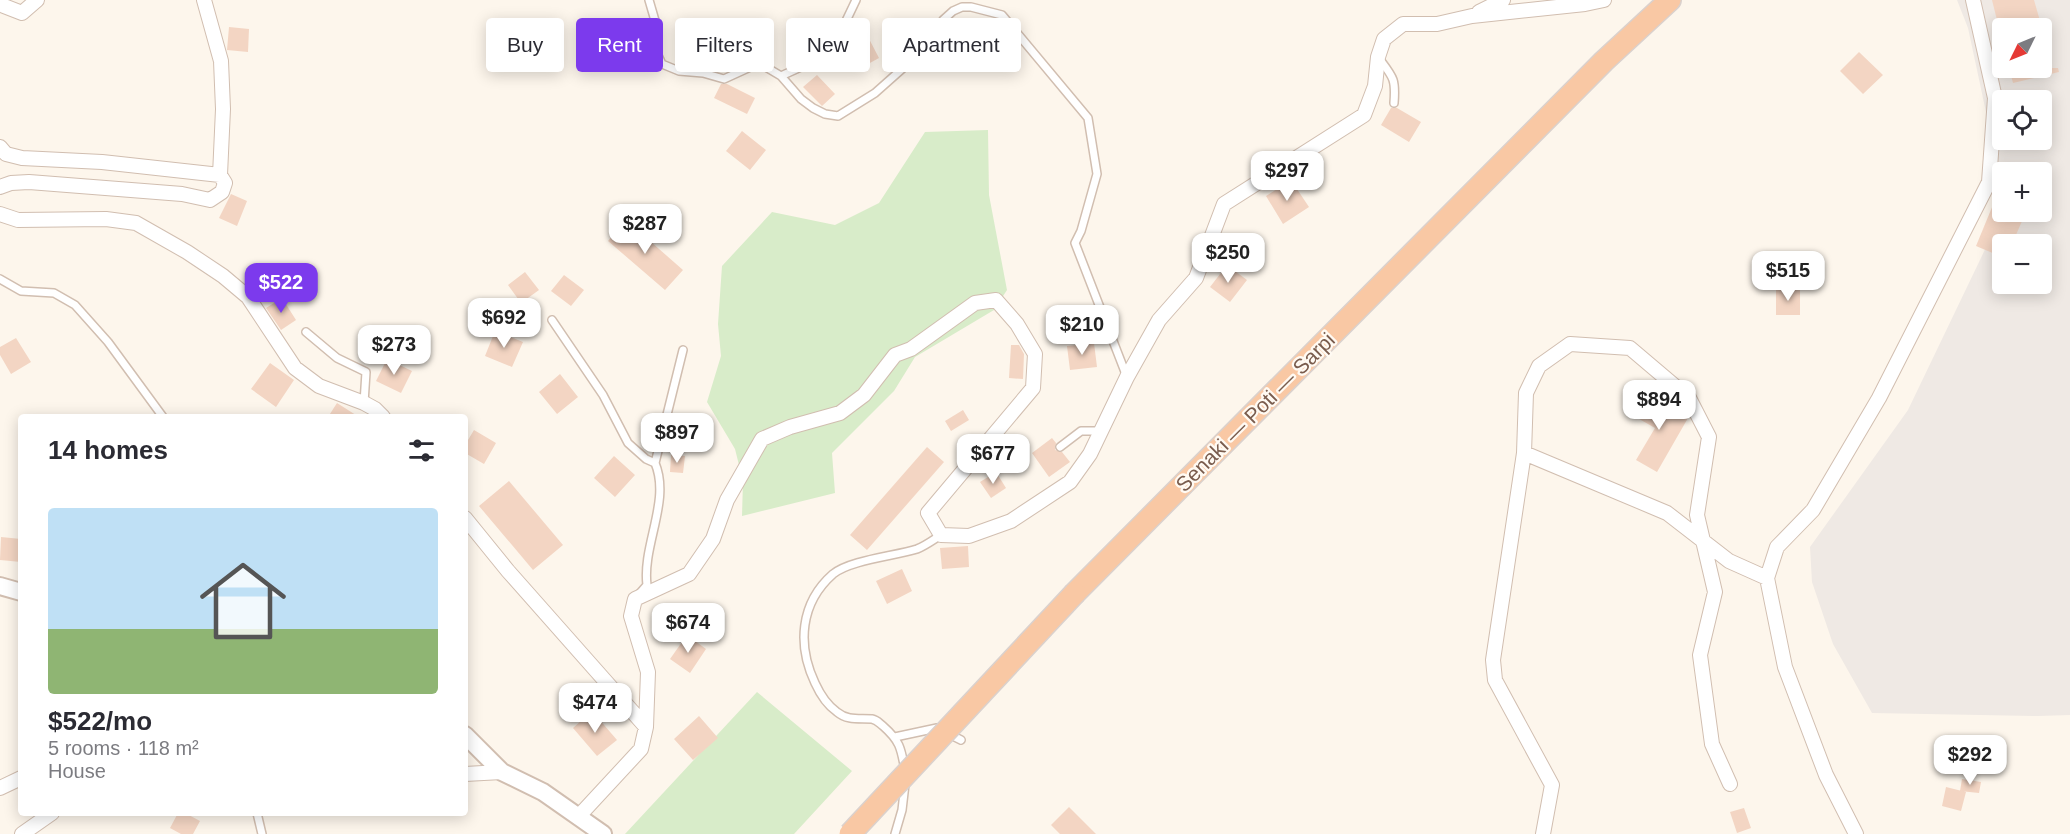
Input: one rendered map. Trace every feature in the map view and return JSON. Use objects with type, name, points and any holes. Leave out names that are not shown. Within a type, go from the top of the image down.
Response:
[{"type":"highway","name":"Senaki — Poti — Sarpi","points":[[850,834],[1075,593],[1604,61],[1670,0]]},
{"type":"street","points":[[0,3],[22,13],[38,0]]},
{"type":"street","points":[[0,187],[11,183],[29,182],[182,194],[210,200],[222,192],[225,183],[220,175],[224,109],[221,61],[204,0]]},
{"type":"street","points":[[1472,16],[1503,0]]},
{"type":"street","points":[[578,817],[641,750],[646,727],[648,672],[631,616],[635,599],[689,574],[713,539],[727,500],[762,439],[790,427],[840,413],[864,395],[895,355],[911,349],[975,303],[996,300],[1017,324],[1035,354],[1033,388],[928,513],[941,536],[969,536],[1011,521],[1070,482],[1090,454],[1127,377],[1159,320],[1196,278],[1224,204],[1364,115],[1375,86],[1378,57],[1384,39],[1403,24],[1437,24],[1472,16],[1604,0]]},
{"type":"street","points":[[1856,834],[1826,775],[1785,666],[1767,578],[1777,547],[1813,510],[1879,398],[1989,182],[1995,98],[1973,0]]},
{"type":"street","points":[[0,147],[6,154],[22,158],[102,162],[220,175]]},
{"type":"street","points":[[0,214],[18,220],[106,219],[136,223],[196,258],[223,276],[248,297],[295,368],[319,386],[364,403],[380,414]]},
{"type":"street","points":[[1544,834],[1552,785],[1495,680],[1493,660],[1524,453],[1526,393],[1539,366],[1570,344],[1629,348],[1689,398],[1709,437],[1697,515],[1715,592],[1700,655],[1712,744],[1730,784]]},
{"type":"street","points":[[1524,453],[1667,513],[1729,561],[1767,578]]},
{"type":"street","points":[[468,522],[508,571],[646,727]]},
{"type":"street","points":[[0,586],[18,591]]},
{"type":"street","points":[[468,738],[502,772],[543,792],[603,834]]},
{"type":"street","points":[[468,774],[502,772]]},
{"type":"street","points":[[0,788],[18,779]]},
{"type":"street","points":[[22,834],[48,816]]},
{"type":"lane","points":[[649,0],[656,24],[656,51],[662,64],[675,69]]},
{"type":"lane","points":[[781,76],[825,56],[836,42],[856,0]]},
{"type":"lane","points":[[774,72],[813,108],[825,114],[838,116],[875,93],[921,53],[943,20],[953,11],[962,7],[971,7],[1002,15],[1088,118],[1097,174],[1081,231],[1075,243],[1127,377]]},
{"type":"lane","points":[[1378,57],[1394,77],[1394,103]]},
{"type":"lane","points":[[691,72],[724,79],[739,72]]},
{"type":"lane","points":[[0,279],[21,291],[54,293],[75,305],[108,342],[161,414]]},
{"type":"lane","points":[[552,320],[603,395],[628,443],[646,459],[655,463]]},
{"type":"lane","points":[[306,332],[337,358],[366,372],[364,403]]},
{"type":"lane","points":[[635,599],[647,585],[645,572],[660,474],[655,463],[683,350]]},
{"type":"lane","points":[[1060,447],[1081,432],[1101,431]]},
{"type":"lane","points":[[895,834],[902,810],[906,773],[901,748],[895,737],[875,720],[848,718],[836,712],[821,696],[807,666],[803,648],[804,625],[819,590],[834,573],[846,567],[919,549],[941,536]]},
{"type":"lane","points":[[895,737],[937,728],[961,740]]},
{"type":"lane","points":[[258,816],[262,834]]},
{"type":"shaded area","points":[[1957,0],[2070,0],[2070,715],[1872,713],[1833,644],[1812,582],[1810,547],[1908,410],[1992,235],[1992,294],[2052,294],[2052,234],[1992,234],[1998,222],[2052,222],[2052,162],[1997,162],[1994,150],[2052,150],[2052,90],[1992,90],[1992,140],[1968,28]]},
{"type":"green space","points":[[988,130],[989,195],[1007,290],[994,310],[915,357],[894,391],[832,453],[835,493],[742,516],[743,481],[735,449],[707,402],[721,356],[718,324],[722,266],[772,212],[835,225],[879,203],[925,132]]},
{"type":"green space","points":[[757,692],[852,771],[794,834],[625,834]]},
{"type":"building","points":[[1992,0],[2034,0],[2039,18],[1996,18]]},
{"type":"building","points":[[229,27],[249,29],[248,52],[227,50]]},
{"type":"building","points":[[870,41],[879,58],[870,63]]},
{"type":"building","points":[[1859,52],[1883,75],[1863,94],[1840,71]]},
{"type":"building","points":[[2052,68],[2058,68],[2059,72],[2052,74]]},
{"type":"building","points":[[817,75],[835,94],[822,106],[803,87]]},
{"type":"building","points":[[2012,78],[2034,78],[2013,83]]},
{"type":"building","points":[[721,84],[727,84],[755,98],[747,114],[714,98]]},
{"type":"building","points":[[1391,108],[1397,108],[1421,122],[1409,142],[1381,125]]},
{"type":"building","points":[[742,131],[766,150],[750,170],[726,151]]},
{"type":"building","points":[[1291,180],[1309,207],[1283,224],[1266,196]]},
{"type":"building","points":[[231,194],[247,201],[237,226],[219,218]]},
{"type":"building","points":[[1992,207],[1992,222],[2022,222],[2016,234],[1992,234],[1992,253],[1976,246]]},
{"type":"building","points":[[626,220],[683,270],[665,290],[608,241]]},
{"type":"building","points":[[1227,265],[1247,280],[1230,302],[1210,287]]},
{"type":"building","points":[[525,272],[539,290],[521,303],[508,285]]},
{"type":"building","points":[[564,275],[584,290],[571,306],[551,291]]},
{"type":"building","points":[[1776,290],[1800,290],[1800,315],[1776,315]]},
{"type":"building","points":[[282,298],[296,320],[281,330],[266,308]]},
{"type":"building","points":[[495,331],[523,342],[512,367],[485,356]]},
{"type":"building","points":[[16,338],[31,362],[11,374],[0,355],[0,347]]},
{"type":"building","points":[[1094,343],[1097,367],[1070,370],[1067,346]]},
{"type":"building","points":[[1011,345],[1019,345],[1024,354],[1023,379],[1009,378]]},
{"type":"building","points":[[387,359],[412,371],[401,393],[376,381]]},
{"type":"building","points":[[270,363],[294,380],[276,407],[251,389]]},
{"type":"building","points":[[560,374],[578,397],[557,414],[539,392]]},
{"type":"building","points":[[1647,394],[1688,418],[1657,472],[1636,460],[1655,428],[1634,416]]},
{"type":"building","points":[[337,403],[354,414],[330,414]]},
{"type":"building","points":[[963,410],[969,420],[951,431],[945,421]]},
{"type":"building","points":[[474,430],[496,443],[484,464],[468,455],[468,440]]},
{"type":"building","points":[[1052,438],[1056,443],[1055,450],[1062,452],[1070,462],[1049,477],[1032,453]]},
{"type":"building","points":[[927,447],[944,462],[867,550],[850,535]]},
{"type":"building","points":[[671,455],[685,456],[683,473],[670,472]]},
{"type":"building","points":[[614,456],[635,475],[615,497],[594,478]]},
{"type":"building","points":[[996,472],[1006,488],[991,498],[980,482]]},
{"type":"building","points":[[509,481],[563,545],[533,570],[479,506]]},
{"type":"building","points":[[1,537],[18,539],[18,562],[0,560]]},
{"type":"building","points":[[968,546],[969,567],[942,569],[940,548]]},
{"type":"building","points":[[902,569],[912,591],[887,604],[876,581]]},
{"type":"building","points":[[687,635],[706,649],[690,673],[670,659]]},
{"type":"building","points":[[592,711],[617,740],[597,756],[573,728]]},
{"type":"building","points":[[699,716],[718,738],[693,760],[674,739]]},
{"type":"building","points":[[1962,779],[1981,782],[1979,793],[1960,791]]},
{"type":"building","points":[[1946,787],[1966,792],[1961,811],[1942,806]]},
{"type":"building","points":[[1069,807],[1096,834],[1060,834],[1051,825]]},
{"type":"building","points":[[1744,808],[1751,828],[1737,833],[1730,812]]},
{"type":"building","points":[[176,816],[191,816],[200,821],[193,834],[181,834],[170,828]]}]
